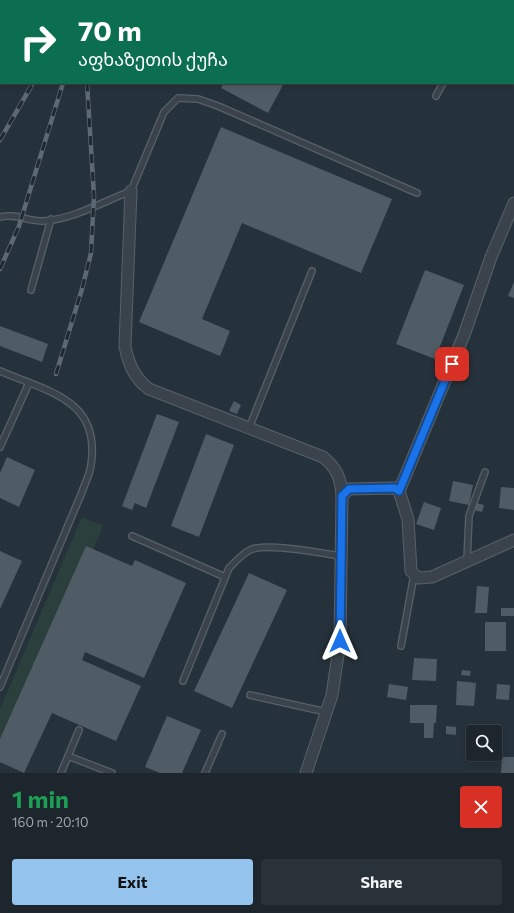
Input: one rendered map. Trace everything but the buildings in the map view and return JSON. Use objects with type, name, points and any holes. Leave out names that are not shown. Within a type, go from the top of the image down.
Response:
[{"type":"street","points":[[131,191],[125,346],[127,358],[142,384],[149,389],[323,457],[332,464],[338,473],[341,483],[342,496],[340,641],[332,695],[306,773]]},
{"type":"street","points":[[514,202],[491,257],[464,336],[399,491],[408,519],[411,571],[418,578],[432,576],[514,540]]},
{"type":"street","points":[[342,496],[349,489],[395,488],[399,491]]},
{"type":"lane","points":[[436,96],[442,84]]},
{"type":"lane","points":[[0,217],[9,214],[42,221],[67,216],[131,191],[164,112],[178,98],[198,99],[218,106],[418,193]]},
{"type":"lane","points":[[30,290],[51,219]]},
{"type":"lane","points":[[249,428],[312,271]]},
{"type":"lane","points":[[0,371],[71,402],[83,415],[90,427],[91,466],[82,492],[0,687]]},
{"type":"lane","points":[[0,448],[29,383]]},
{"type":"lane","points":[[467,561],[469,516],[485,472]]},
{"type":"lane","points":[[132,536],[225,577]]},
{"type":"lane","points":[[183,681],[229,568],[251,549],[267,547],[340,556]]},
{"type":"lane","points":[[401,646],[414,574]]},
{"type":"lane","points":[[250,695],[326,712]]},
{"type":"lane","points":[[61,773],[79,730]]},
{"type":"lane","points":[[205,773],[222,734]]},
{"type":"lane","points":[[68,756],[112,773]]},
{"type":"green space","points":[[82,517],[103,526],[0,764],[0,709]]},
{"type":"railway","points":[[0,140],[32,84]]},
{"type":"railway","points":[[0,269],[19,226],[63,84]]},
{"type":"railway","points":[[56,374],[82,289],[91,253],[94,196],[87,84]]},
{"type":"route","points":[[340,641],[342,496],[349,489],[395,488],[399,491],[452,364]]}]
